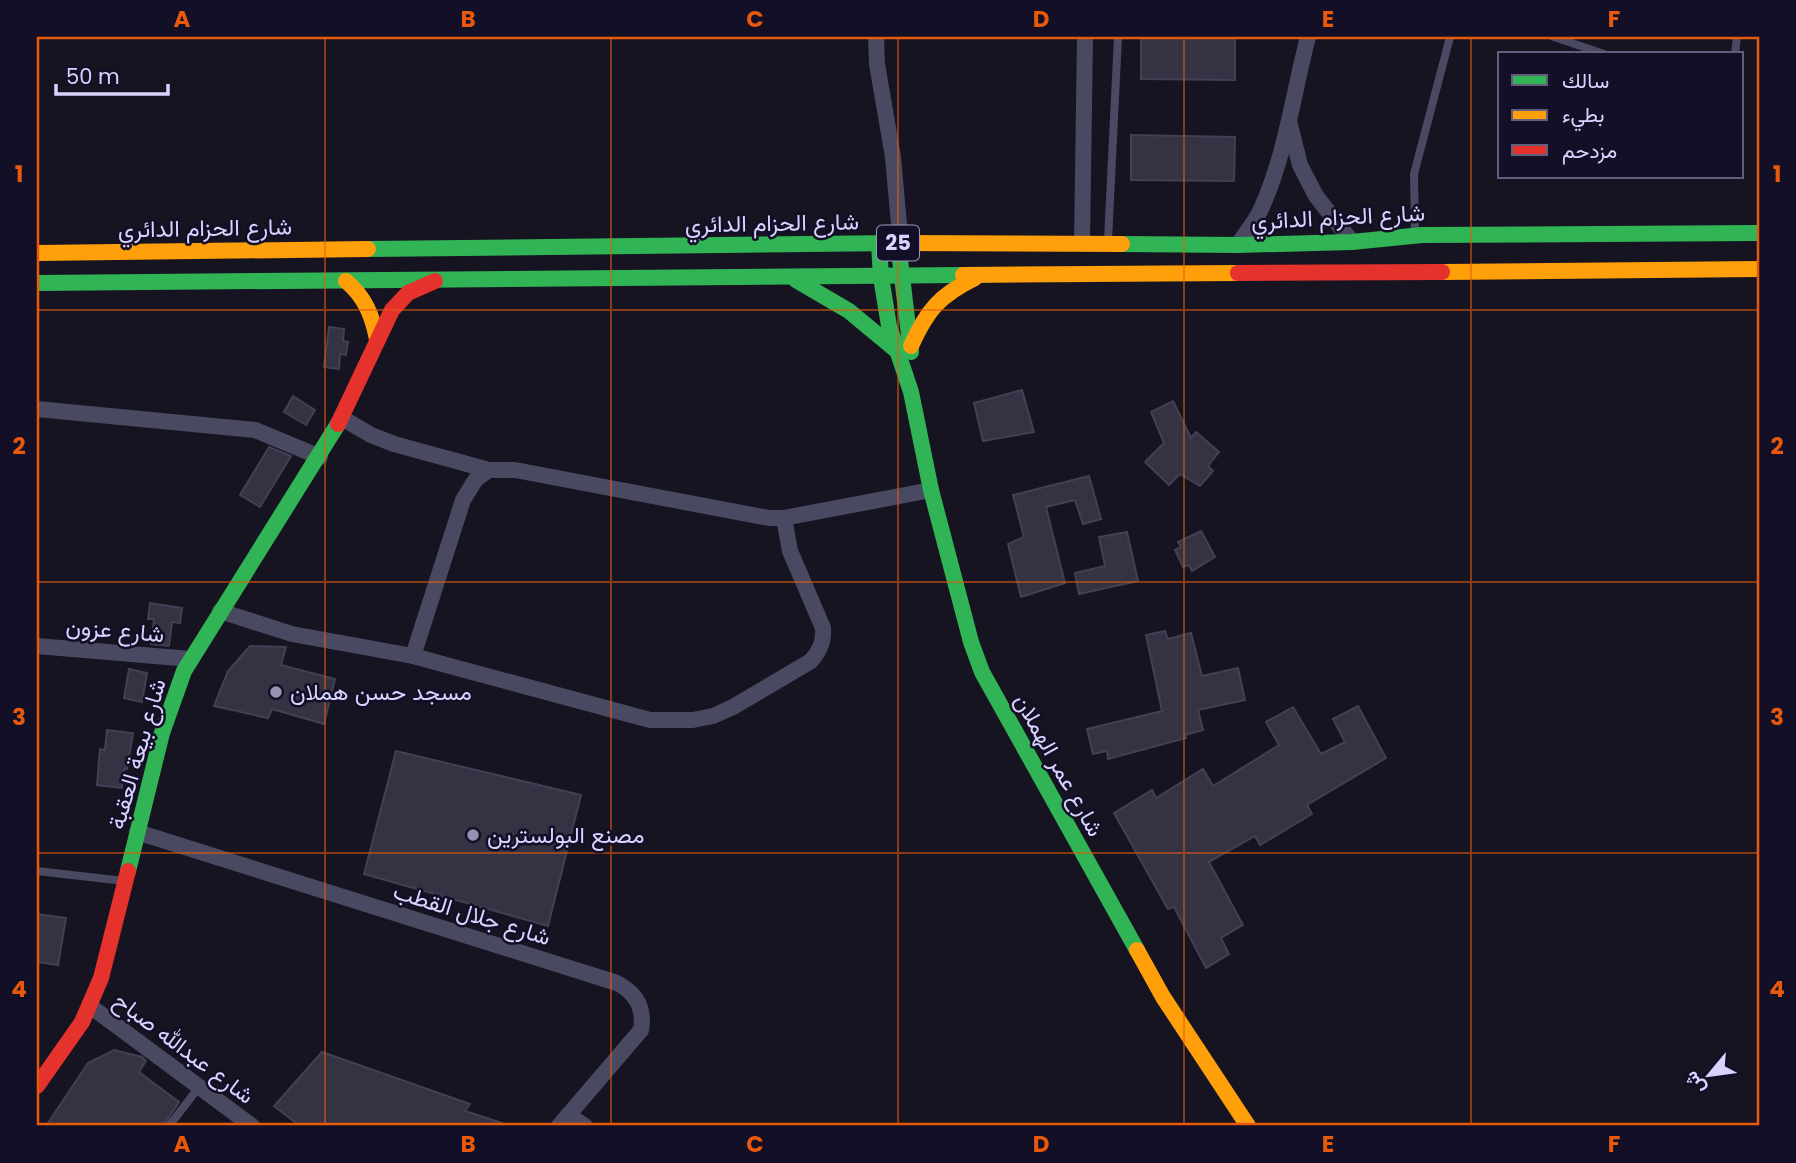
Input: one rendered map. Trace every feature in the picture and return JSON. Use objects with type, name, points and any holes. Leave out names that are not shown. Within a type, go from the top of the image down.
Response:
[{"type":"main road","name":"شارع الحزام الدائري","points":[[37,253],[898,243],[1108,242],[1238,245],[1352,242],[1415,236],[1759,233]]},
{"type":"main road","name":"شارع عمر الهملان","points":[[898,243],[903,348]]},
{"type":"main road","name":"شارع عمر الهملان","points":[[879,244],[881,277],[903,348],[931,490],[971,642],[996,700],[1163,997],[1248,1126]]},
{"type":"main road","name":"25","points":[[37,283],[1759,269]]},
{"type":"main road","points":[[793,278],[855,313],[903,348],[935,302],[951,289],[979,277]]},
{"type":"main road","points":[[346,281],[366,300],[371,309],[377,339]]},
{"type":"main road","name":"شارع بيعة العقبة","points":[[37,1086],[72,1038],[90,1006],[101,978],[162,733],[190,659],[320,457],[342,418],[392,310],[408,293],[436,281]]},
{"type":"street","points":[[876,37],[877,64],[893,157],[899,224]]},
{"type":"street","points":[[1082,242],[1085,37]]},
{"type":"street","points":[[1238,245],[1261,211],[1290,123],[1308,37]]},
{"type":"street","points":[[1290,123],[1300,165],[1316,196],[1352,242]]},
{"type":"street","points":[[37,409],[255,430],[320,457]]},
{"type":"street","points":[[342,418],[371,435],[394,444],[489,470],[515,470],[769,517],[784,518],[931,490]]},
{"type":"street","points":[[413,656],[463,500],[476,479],[489,470]]},
{"type":"street","points":[[220,611],[292,634],[413,656],[650,720],[693,720],[713,716],[733,707],[805,665],[819,651],[824,639],[823,628],[790,551],[784,518]]},
{"type":"street","name":"شارع عزون","points":[[37,646],[190,659]]},
{"type":"street","name":"شارع جلال القطب","points":[[137,832],[626,988],[639,1003],[641,1030],[564,1120]]},
{"type":"street","name":"شارع عبدالله صباح","points":[[90,1006],[252,1126]]},
{"type":"street","points":[[564,1120],[584,1126]]},
{"type":"lane","points":[[1108,242],[1118,37]]},
{"type":"lane","points":[[1415,236],[1414,174],[1450,37]]},
{"type":"lane","points":[[1554,37],[1598,52]]},
{"type":"lane","points":[[37,871],[124,881]]},
{"type":"lane","points":[[169,1126],[199,1087]]},
{"type":"building","points":[[1141,37],[1235,37],[1235,80],[1141,79]]},
{"type":"building","points":[[1131,135],[1235,137],[1234,181],[1131,180]]},
{"type":"building","points":[[329,327],[344,329],[343,341],[348,342],[346,355],[340,354],[339,369],[324,367]]},
{"type":"building","points":[[1022,390],[1034,432],[983,441],[974,403]]},
{"type":"building","points":[[293,396],[315,410],[306,425],[284,412]]},
{"type":"building","points":[[1173,401],[1191,438],[1196,432],[1219,452],[1208,466],[1213,471],[1200,486],[1180,474],[1169,485],[1145,462],[1164,443],[1151,412]]},
{"type":"building","points":[[269,447],[291,456],[260,507],[240,495]]},
{"type":"building","points":[[1089,476],[1101,519],[1083,524],[1075,500],[1046,507],[1065,583],[1021,597],[1008,544],[1024,537],[1013,495]]},
{"type":"building","points":[[1201,531],[1215,557],[1192,571],[1189,565],[1183,567],[1175,550],[1181,547],[1178,542]]},
{"type":"building","points":[[1127,532],[1138,581],[1079,594],[1075,573],[1105,566],[1099,537]]},
{"type":"building","points":[[150,603],[182,608],[180,623],[172,622],[169,646],[151,644],[154,619],[148,619]]},
{"type":"building","points":[[1165,631],[1168,639],[1191,633],[1202,676],[1238,668],[1245,700],[1198,710],[1203,730],[1185,735],[1186,738],[1108,759],[1107,751],[1093,754],[1087,729],[1162,711],[1146,635]]},
{"type":"building","name":"مسجد حسن هملان","points":[[250,646],[286,647],[281,665],[335,679],[324,724],[272,709],[268,718],[214,706],[228,671]]},
{"type":"building","points":[[129,669],[147,673],[142,702],[124,698]]},
{"type":"building","points":[[1358,706],[1386,758],[1307,805],[1312,814],[1260,845],[1255,836],[1209,862],[1243,925],[1221,938],[1229,954],[1206,968],[1174,907],[1168,909],[1114,813],[1152,790],[1156,798],[1203,769],[1213,786],[1279,745],[1266,722],[1293,707],[1321,754],[1345,742],[1333,719]]},
{"type":"building","points":[[107,730],[133,733],[122,788],[97,785],[100,749],[105,750]]},
{"type":"building","name":"مصنع البولسترين","points":[[396,751],[581,795],[548,926],[364,874]]},
{"type":"building","points":[[37,914],[66,918],[58,965],[37,962]]},
{"type":"building","points":[[114,1050],[142,1057],[146,1061],[139,1072],[179,1102],[163,1126],[46,1126],[88,1063]]},
{"type":"building","points":[[322,1052],[470,1104],[465,1111],[505,1126],[300,1126],[274,1106]]},
{"type":"traffic: fast","points":[[1122,244],[1352,242],[1422,235],[1759,233]]},
{"type":"traffic: fast","points":[[368,249],[897,243]]},
{"type":"traffic: fast","points":[[898,243],[911,352]]},
{"type":"traffic: fast","points":[[879,244],[889,326],[911,392],[931,490],[971,642],[982,672],[1137,950]]},
{"type":"traffic: fast","points":[[37,283],[963,275]]},
{"type":"traffic: fast","points":[[796,280],[849,311],[896,350]]},
{"type":"traffic: fast","points":[[128,871],[162,733],[184,671],[338,424]]},
{"type":"traffic: slow","points":[[897,243],[1122,244]]},
{"type":"traffic: slow","points":[[37,253],[368,249]]},
{"type":"traffic: slow","points":[[1442,272],[1759,269]]},
{"type":"traffic: slow","points":[[963,275],[1238,273]]},
{"type":"traffic: slow","points":[[911,346],[936,305],[952,291],[975,278]]},
{"type":"traffic: slow","points":[[346,281],[367,307],[377,339]]},
{"type":"traffic: slow","points":[[1137,950],[1163,997],[1248,1126]]},
{"type":"traffic: jam","points":[[1238,273],[1442,272]]},
{"type":"traffic: jam","points":[[338,424],[392,310],[408,293],[435,281]]},
{"type":"traffic: jam","points":[[37,1086],[82,1022],[101,978],[128,871]]},
{"type":"place","name":"مسجد حسن هملان","points":[[276,692]]},
{"type":"place","name":"مصنع البولسترين","points":[[473,835]]}]
